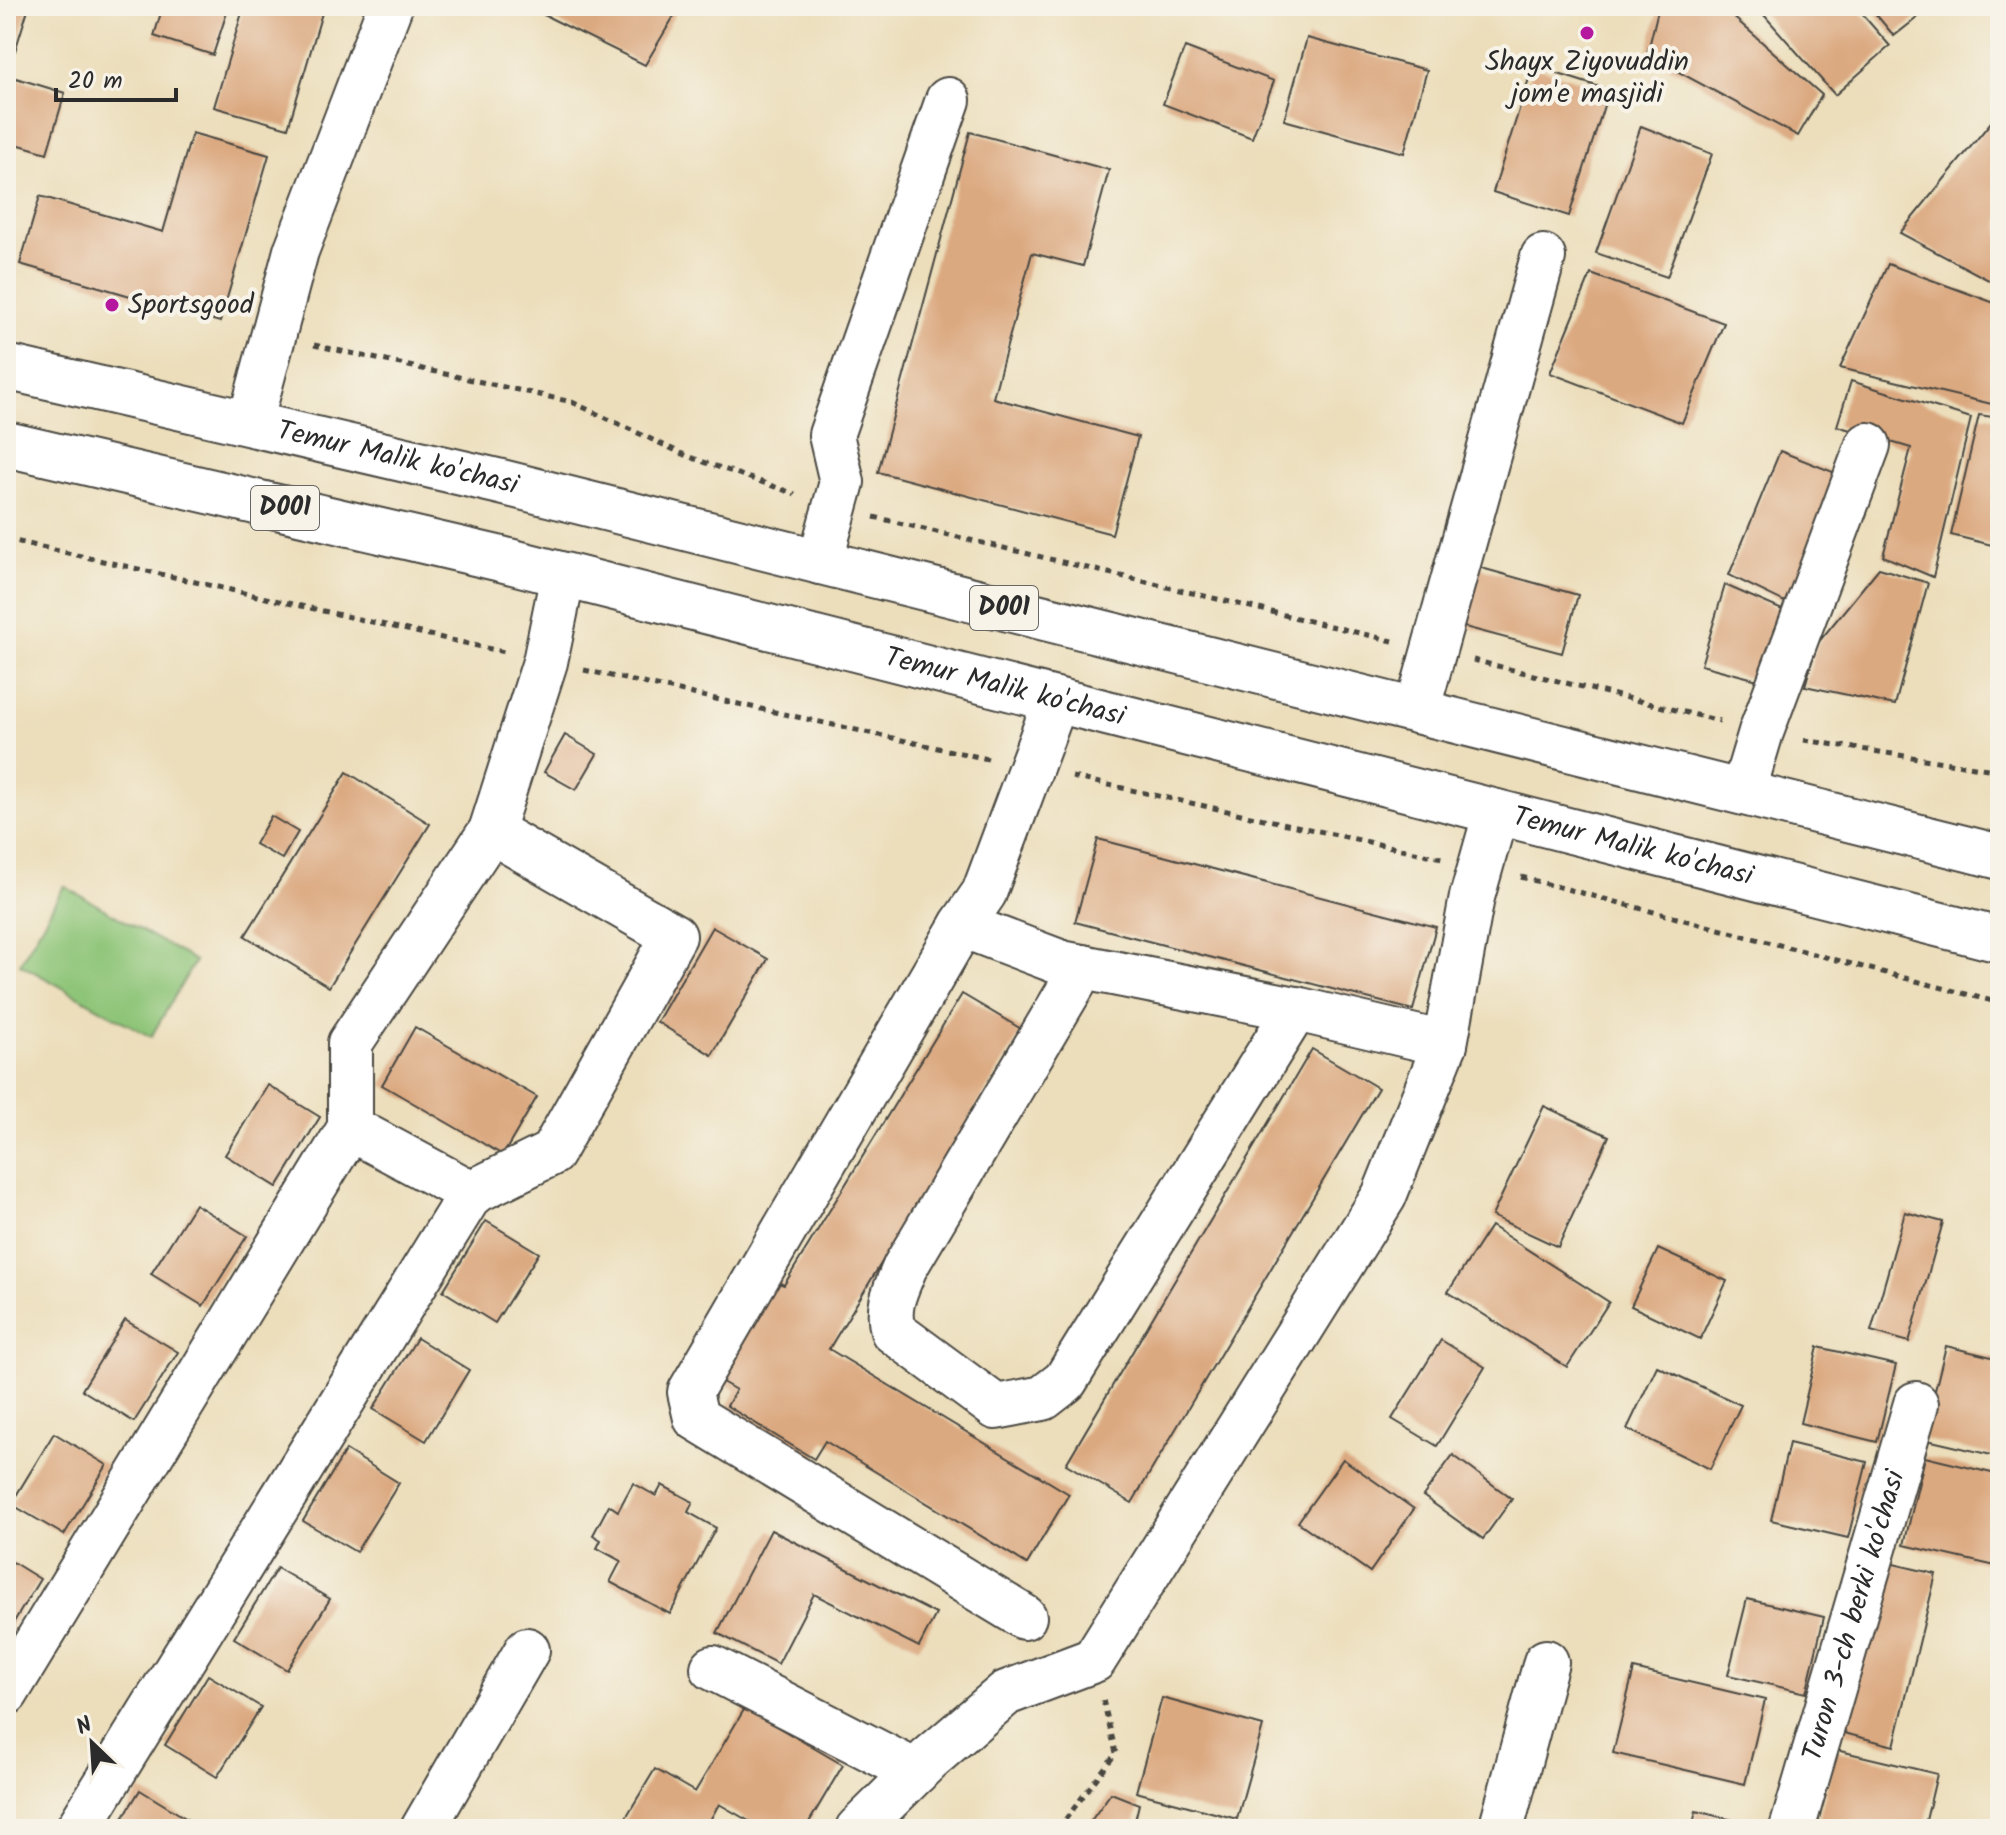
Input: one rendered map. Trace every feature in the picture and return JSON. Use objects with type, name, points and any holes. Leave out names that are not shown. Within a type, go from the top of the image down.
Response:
[{"type":"main road","points":[[250,423],[296,251],[390,6]]},
{"type":"main road","points":[[820,562],[842,482],[831,435],[948,100]]},
{"type":"main road","points":[[1417,711],[1543,257]]},
{"type":"main road","name":"Temur Malik ko'chasi","points":[[6,367],[820,562],[2000,857]]},
{"type":"main road","name":"Temur Malik ko'chasi","points":[[6,444],[563,575],[2000,940]]},
{"type":"main road","points":[[1743,792],[1761,732],[1868,445]]},
{"type":"main road","points":[[6,1693],[350,1128],[350,1043],[491,831],[542,672],[563,575]]},
{"type":"main road","points":[[1024,1617],[696,1418],[690,1392],[962,925],[984,893],[1056,700]]},
{"type":"main road","points":[[858,1829],[916,1772],[1006,1693],[1094,1660],[1384,1196],[1445,1044],[1472,897],[1496,812]]},
{"type":"main road","points":[[78,1829],[471,1193],[552,1153],[674,936],[491,831]]},
{"type":"main road","points":[[962,925],[1062,963],[1296,1009],[1445,1044]]},
{"type":"main road","points":[[1083,967],[905,1267],[892,1297],[889,1318],[893,1331],[996,1407],[1043,1398],[1065,1381],[1296,1009]]},
{"type":"main road","points":[[350,1128],[471,1193]]},
{"type":"main road","name":"Turon 3-ch berki ko'chasi","points":[[1792,1829],[1916,1404]]},
{"type":"main road","points":[[423,1829],[527,1650]]},
{"type":"main road","points":[[1501,1829],[1546,1662]]},
{"type":"main road","points":[[713,1668],[916,1772]]},
{"type":"path","points":[[1434,651],[1761,732],[2000,771]]},
{"type":"path","points":[[1058,1829],[1116,1753],[1094,1660]]},
{"type":"green space","points":[[64,886],[195,961],[151,1037],[20,964]]},
{"type":"building","points":[[6,6],[29,6],[15,51],[6,48]]},
{"type":"building","points":[[163,6],[229,6],[213,55],[154,36]]},
{"type":"building","points":[[244,6],[324,6],[288,128],[214,107]]},
{"type":"building","points":[[526,6],[680,6],[645,65]]},
{"type":"building","points":[[1659,6],[1721,6],[1822,95],[1798,136],[1647,55]]},
{"type":"building","points":[[1756,6],[1855,6],[1890,46],[1835,95]]},
{"type":"building","points":[[1869,6],[1932,6],[1894,36]]},
{"type":"building","points":[[1307,38],[1427,70],[1404,153],[1284,120]]},
{"type":"building","points":[[1185,47],[1274,81],[1252,138],[1163,104]]},
{"type":"building","points":[[1533,66],[1609,90],[1569,216],[1493,192]]},
{"type":"building","points":[[6,75],[65,93],[47,153],[6,141]]},
{"type":"building","points":[[2000,111],[2000,286],[1900,233]]},
{"type":"building","points":[[1641,126],[1712,154],[1667,277],[1596,253]]},
{"type":"building","points":[[970,132],[1109,170],[1083,266],[1032,253],[993,398],[1138,437],[1112,534],[878,472]]},
{"type":"building","points":[[192,133],[269,155],[220,322],[20,264],[40,196],[163,232]]},
{"type":"building","points":[[1888,264],[2000,305],[2000,406],[1840,368]]},
{"type":"building","points":[[1591,274],[1724,323],[1682,423],[1550,373]]},
{"type":"building","points":[[1851,381],[1971,418],[1933,577],[1883,556],[1911,448],[1837,426]]},
{"type":"building","points":[[1979,415],[2000,418],[2000,547],[1951,535]]},
{"type":"building","points":[[1780,451],[1838,474],[1789,604],[1729,575]]},
{"type":"building","points":[[1478,567],[1578,595],[1562,653],[1461,626]]},
{"type":"building","points":[[1879,568],[1928,583],[1895,705],[1805,686],[1817,644]]},
{"type":"building","points":[[1725,585],[1787,612],[1758,680],[1701,665]]},
{"type":"building","points":[[565,735],[597,754],[576,790],[544,772]]},
{"type":"building","points":[[347,772],[430,824],[329,987],[245,936]]},
{"type":"building","points":[[271,816],[298,832],[282,859],[255,844]]},
{"type":"building","points":[[1098,839],[1436,927],[1413,1010],[1075,922]]},
{"type":"building","points":[[712,927],[768,959],[712,1055],[657,1022]]},
{"type":"building","points":[[962,994],[1023,1030],[829,1349],[1069,1494],[1027,1564],[825,1441],[814,1459],[727,1406],[736,1390],[717,1379],[776,1282],[784,1285]]},
{"type":"building","points":[[415,1027],[537,1097],[503,1155],[382,1085]]},
{"type":"building","points":[[1312,1049],[1378,1088],[1132,1503],[1066,1464]]},
{"type":"building","points":[[268,1085],[320,1117],[277,1187],[225,1155]]},
{"type":"building","points":[[1544,1106],[1609,1136],[1558,1247],[1492,1216]]},
{"type":"building","points":[[195,1204],[247,1236],[203,1306],[151,1274]]},
{"type":"building","points":[[1905,1212],[1943,1222],[1909,1342],[1871,1331]]},
{"type":"building","points":[[486,1221],[539,1253],[495,1323],[443,1291]]},
{"type":"building","points":[[1491,1226],[1609,1302],[1567,1367],[1448,1292]]},
{"type":"building","points":[[1658,1249],[1727,1281],[1700,1339],[1631,1306]]},
{"type":"building","points":[[125,1320],[178,1352],[134,1422],[82,1390]]},
{"type":"building","points":[[417,1338],[469,1370],[426,1441],[373,1409]]},
{"type":"building","points":[[1441,1340],[1485,1367],[1437,1446],[1392,1419]]},
{"type":"building","points":[[1946,1346],[2000,1359],[2000,1457],[1923,1439]]},
{"type":"building","points":[[1818,1347],[1896,1365],[1877,1442],[1800,1423]]},
{"type":"building","points":[[1657,1366],[1741,1405],[1710,1469],[1627,1429]]},
{"type":"building","points":[[54,1433],[107,1465],[64,1535],[11,1504]]},
{"type":"building","points":[[1789,1443],[1867,1462],[1848,1538],[1771,1520]]},
{"type":"building","points":[[346,1450],[399,1483],[356,1552],[303,1521]]},
{"type":"building","points":[[1453,1455],[1512,1499],[1483,1539],[1423,1496]]},
{"type":"building","points":[[1925,1457],[2000,1475],[2000,1567],[1904,1545]]},
{"type":"building","points":[[1343,1459],[1414,1509],[1370,1572],[1298,1522]]},
{"type":"building","points":[[633,1483],[656,1496],[662,1485],[693,1502],[688,1512],[716,1528],[670,1614],[610,1582],[621,1561],[597,1548],[601,1540],[593,1535],[609,1505],[618,1511]]},
{"type":"building","points":[[771,1530],[936,1614],[919,1647],[814,1594],[778,1664],[717,1633]]},
{"type":"building","points":[[6,1558],[40,1579],[6,1635]]},
{"type":"building","points":[[1885,1562],[1936,1574],[1894,1746],[1844,1733]]},
{"type":"building","points":[[277,1568],[330,1599],[287,1670],[234,1638]]},
{"type":"building","points":[[1747,1599],[1824,1617],[1806,1693],[1728,1675]]},
{"type":"building","points":[[1634,1669],[1765,1700],[1745,1784],[1613,1753]]},
{"type":"building","points":[[208,1675],[261,1707],[217,1777],[165,1745]]},
{"type":"building","points":[[1162,1698],[1263,1726],[1237,1819],[1136,1792]]},
{"type":"building","points":[[745,1708],[843,1765],[805,1829],[763,1829],[719,1804],[705,1829],[619,1829],[655,1769],[695,1792]]},
{"type":"building","points":[[1836,1750],[1937,1774],[1924,1829],[1817,1826]]},
{"type":"building","points":[[140,1790],[192,1822],[188,1829],[116,1829]]},
{"type":"building","points":[[1111,1793],[1139,1804],[1133,1829],[1085,1829]]},
{"type":"building","points":[[1696,1811],[1766,1828],[1692,1829]]},
{"type":"place","name":"Shayx Ziyovuddin jom'e masjidi","points":[[1587,33]]},
{"type":"place","name":"Sportsgood","points":[[112,305]]}]
